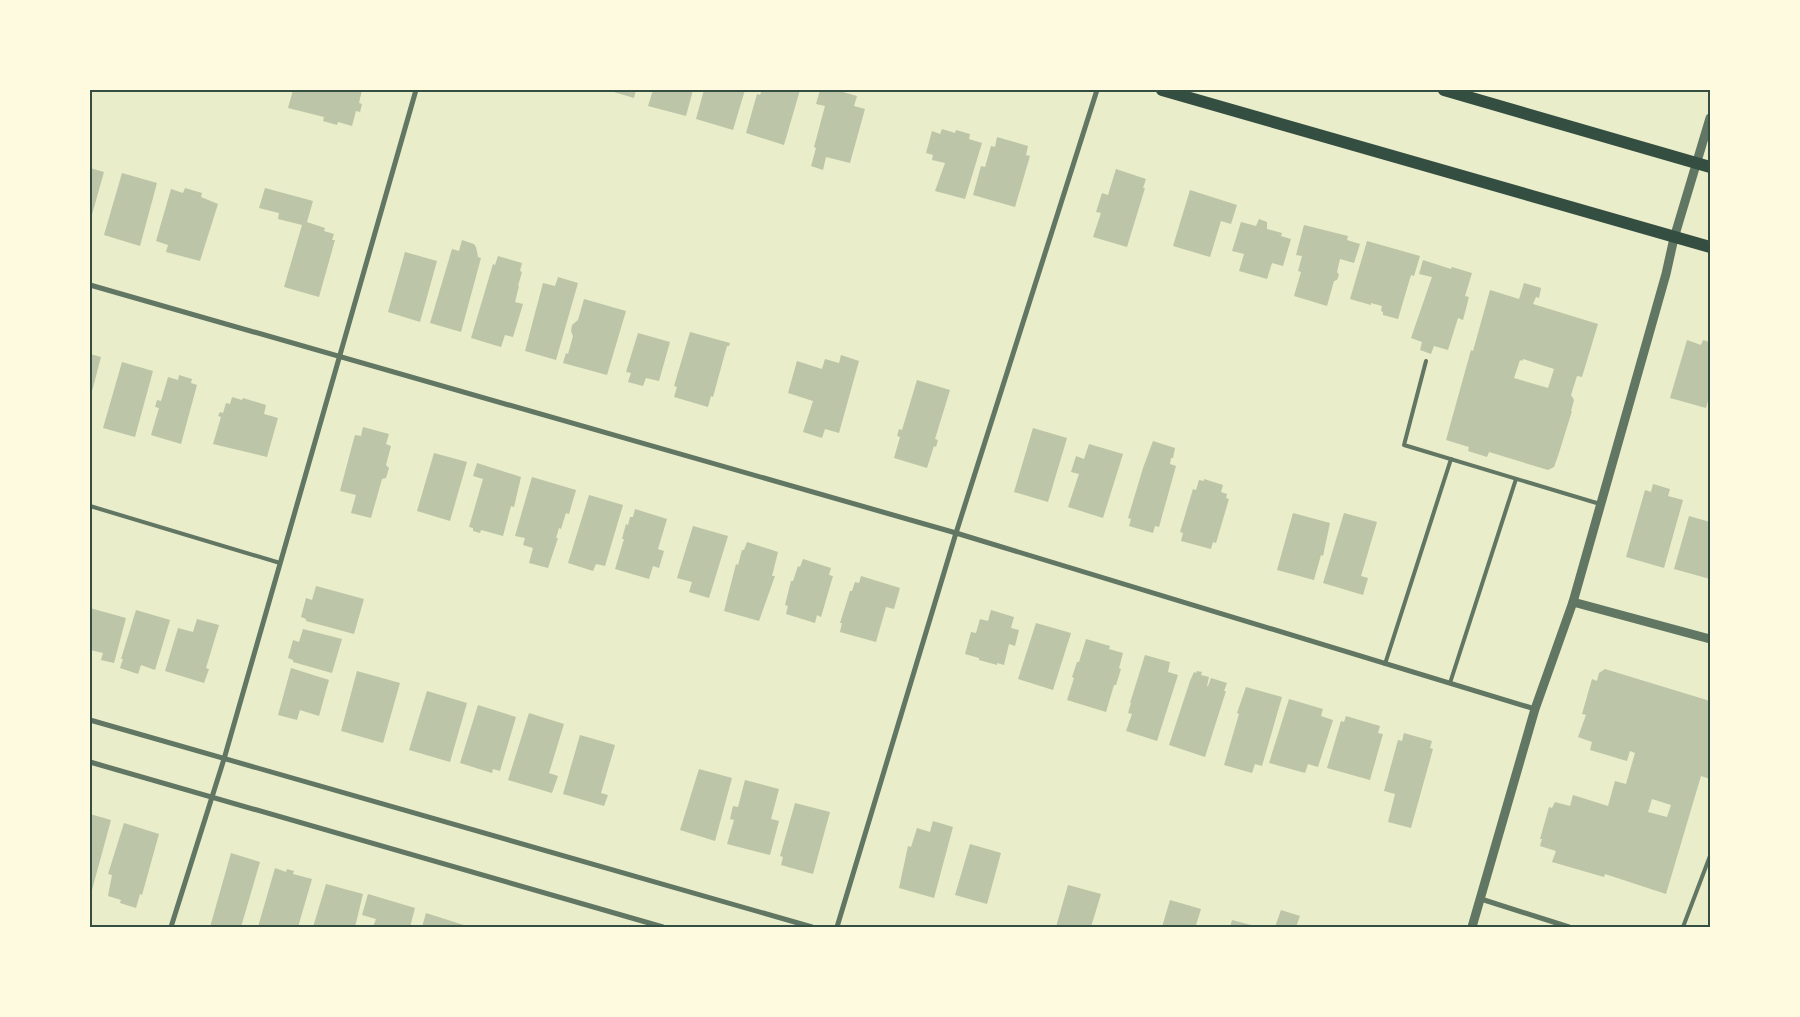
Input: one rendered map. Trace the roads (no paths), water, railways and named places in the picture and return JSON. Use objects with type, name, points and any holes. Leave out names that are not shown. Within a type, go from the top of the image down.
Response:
[{"type":"main road","points":[[1162,90],[1710,247]]},
{"type":"main road","points":[[1444,90],[1710,167]]},
{"type":"street","points":[[171,927],[224,759],[416,90]]},
{"type":"street","points":[[837,927],[956,533],[1097,90]]},
{"type":"street","points":[[1472,927],[1536,709],[1573,602],[1666,274],[1674,238],[1710,118]]},
{"type":"street","points":[[90,285],[956,533],[1536,709]]},
{"type":"street","points":[[1573,602],[1710,639]]},
{"type":"street","points":[[90,720],[812,927]]},
{"type":"street","points":[[90,762],[663,927]]},
{"type":"street","points":[[1481,899],[1569,927]]},
{"type":"lane","points":[[1426,361],[1404,445],[1600,504]]},
{"type":"lane","points":[[1385,664],[1451,459]]},
{"type":"lane","points":[[1450,683],[1516,479]]},
{"type":"lane","points":[[90,506],[280,563]]},
{"type":"lane","points":[[1691,927],[1684,926],[1710,856]]}]
